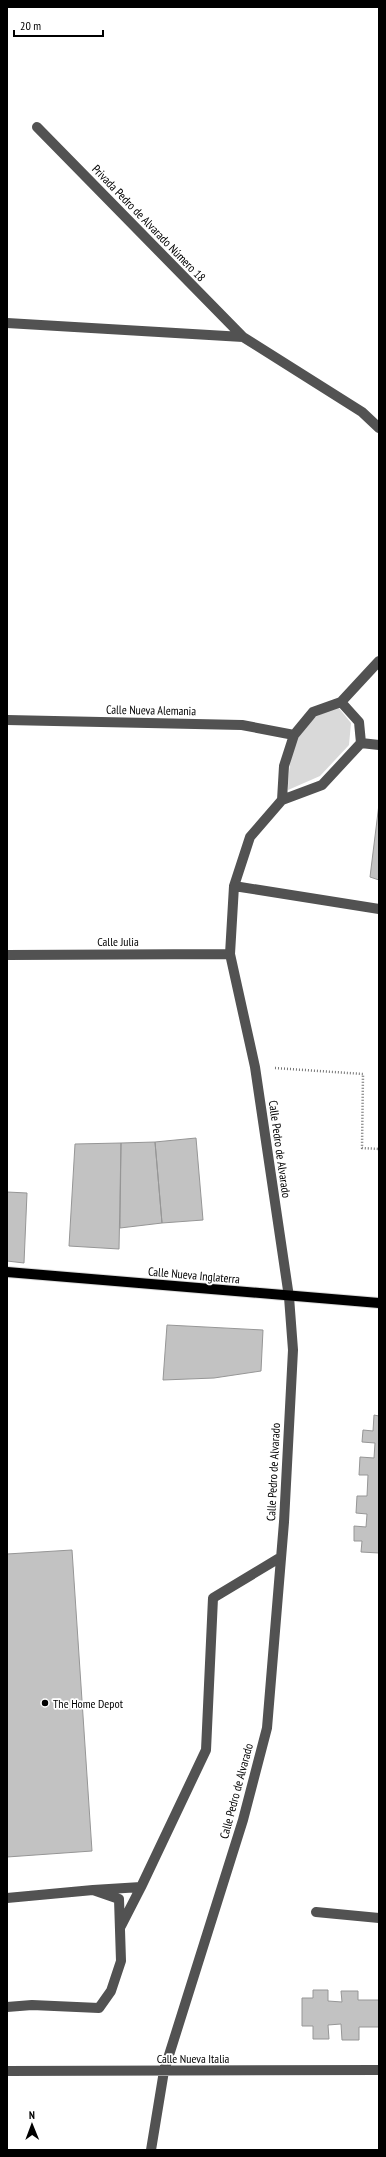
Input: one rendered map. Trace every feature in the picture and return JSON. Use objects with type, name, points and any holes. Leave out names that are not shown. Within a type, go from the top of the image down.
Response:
[{"type":"main road","name":"Calle Nueva Inglaterra","points":[[7,1272],[289,1297],[379,1303]]},
{"type":"street","name":"Privada Pedro de Alvarado Número 18","points":[[37,127],[243,337],[362,412],[379,428]]},
{"type":"street","name":"Privada Pedro de Alvarado Número 18","points":[[7,323],[243,337]]},
{"type":"street","points":[[282,800],[284,766],[294,735],[313,712],[340,702],[379,661]]},
{"type":"street","points":[[340,702],[359,722],[362,743],[379,745]]},
{"type":"street","name":"Calle Nueva Alemania","points":[[7,720],[242,725],[294,735]]},
{"type":"street","name":"Calle Pedro de Alvarado","points":[[150,2150],[164,2071],[243,1820],[267,1728],[281,1557],[293,1350],[289,1297],[255,1066],[230,954],[234,886],[250,837],[282,800],[322,785],[362,743]]},
{"type":"street","points":[[234,886],[379,909]]},
{"type":"street","name":"Calle Julia","points":[[7,955],[230,954]]},
{"type":"street","points":[[120,1927],[141,1887],[206,1750],[213,1598],[281,1557]]},
{"type":"street","points":[[7,1898],[141,1887]]},
{"type":"street","points":[[7,2006],[32,2005],[99,2008],[112,1991],[121,1961],[119,1899],[93,1890]]},
{"type":"street","points":[[316,1912],[379,1918]]},
{"type":"street","name":"Calle Nueva Italia","points":[[7,2071],[379,2070]]},
{"type":"path","points":[[255,1066],[362,1074],[362,1148],[379,1148]]},
{"type":"shaded area","points":[[338,707],[351,723],[349,745],[320,776],[288,790],[289,770],[293,750],[301,732],[315,717]]},
{"type":"building","points":[[379,804],[379,880],[370,877]]},
{"type":"building","points":[[196,1138],[203,1220],[162,1223],[155,1142]]},
{"type":"building","points":[[155,1142],[162,1223],[120,1228],[121,1143]]},
{"type":"building","points":[[121,1143],[119,1249],[69,1246],[75,1144]]},
{"type":"building","points":[[7,1192],[27,1193],[24,1263],[7,1261]]},
{"type":"building","points":[[167,1325],[263,1330],[261,1371],[214,1378],[163,1380]]},
{"type":"building","points":[[374,1415],[379,1416],[379,1553],[361,1552],[362,1541],[354,1541],[354,1526],[366,1527],[367,1514],[356,1513],[357,1496],[367,1496],[368,1475],[359,1475],[360,1457],[374,1458],[375,1443],[362,1442],[363,1430],[373,1431]]},
{"type":"building","name":"The Home Depot","points":[[72,1550],[92,1851],[7,1857],[7,1554]]},
{"type":"building","points":[[313,1990],[328,1990],[328,2001],[342,2002],[341,1991],[358,1991],[358,2000],[379,2000],[379,2027],[359,2027],[359,2040],[342,2040],[341,2024],[328,2025],[329,2039],[313,2039],[313,2026],[302,2026],[302,1998],[313,1998]]},
{"type":"place","name":"The Home Depot","points":[[45,1703]]}]
